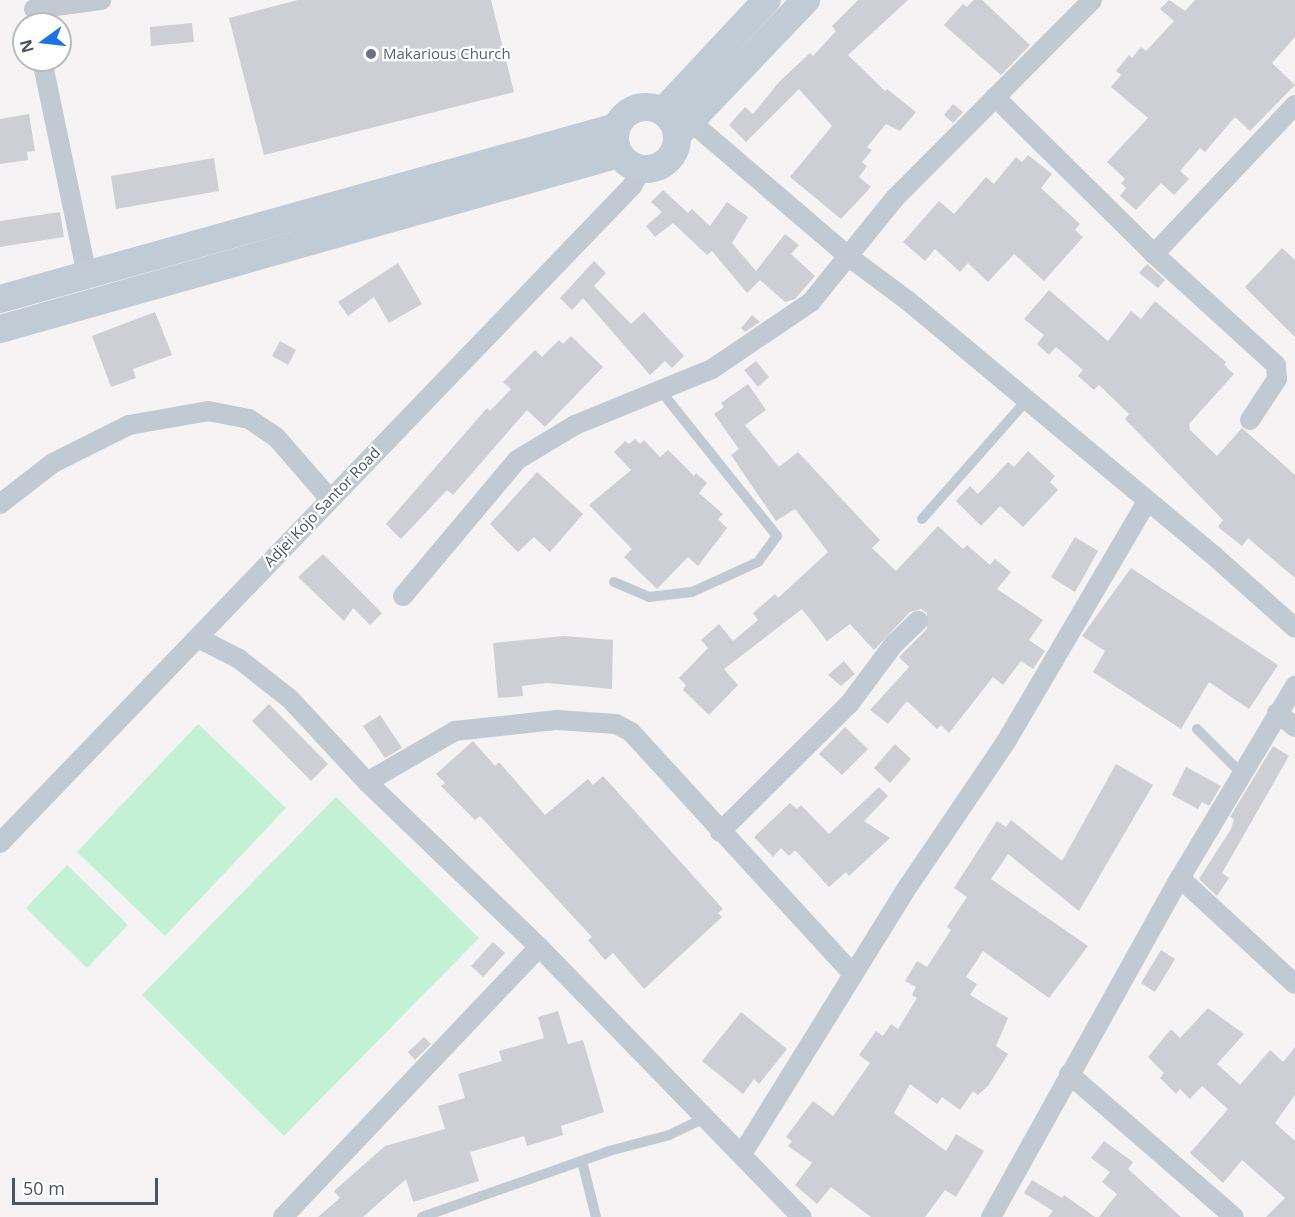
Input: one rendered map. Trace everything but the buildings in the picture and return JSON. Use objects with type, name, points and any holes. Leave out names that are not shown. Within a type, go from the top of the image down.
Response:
[{"type":"street","points":[[34,11],[100,0]]},
{"type":"street","points":[[0,299],[87,275],[626,150],[656,168],[668,161],[677,123],[767,0]]},
{"type":"street","points":[[677,123],[806,0]]},
{"type":"street","points":[[403,596],[517,460],[575,425],[712,369],[763,338],[811,302],[895,198],[1092,0]]},
{"type":"street","points":[[45,72],[87,275]]},
{"type":"street","points":[[995,97],[1154,254],[1276,365],[1277,378],[1250,420]]},
{"type":"street","points":[[1154,254],[1295,105]]},
{"type":"street","points":[[626,150],[636,108],[650,107],[677,123],[907,300],[1295,628]]},
{"type":"street","points":[[0,329],[626,150]]},
{"type":"street","name":"Adjei Kojo Santor Road","points":[[0,843],[632,186],[626,150]]},
{"type":"street","points":[[0,504],[53,464],[129,425],[208,411],[249,419],[276,437],[330,498]]},
{"type":"street","points":[[742,1154],[852,974],[1007,740],[1147,501]]},
{"type":"street","points":[[720,832],[850,702],[893,645],[918,621]]},
{"type":"street","points":[[198,638],[239,659],[290,699],[367,782],[539,947],[707,1116],[802,1217]]},
{"type":"street","points":[[991,1217],[1180,878],[1295,686]]},
{"type":"street","points":[[1277,713],[1295,727]]},
{"type":"street","points":[[367,782],[455,731],[556,720],[616,724],[631,732],[852,974]]},
{"type":"street","points":[[1180,878],[1295,984]]},
{"type":"street","points":[[283,1217],[539,947]]},
{"type":"street","points":[[1069,1074],[1234,1217]]},
{"type":"lane","points":[[614,582],[649,597],[692,592],[758,562],[777,536],[661,391]]},
{"type":"lane","points":[[922,519],[1026,401]]},
{"type":"lane","points":[[1197,729],[1242,774]]},
{"type":"lane","points":[[422,1217],[582,1161],[669,1135],[707,1116]]},
{"type":"lane","points":[[582,1161],[596,1217]]},
{"type":"green space","points":[[198,724],[286,808],[165,936],[77,852]]},
{"type":"green space","points":[[336,797],[479,938],[284,1136],[142,995]]},
{"type":"green space","points":[[67,865],[128,925],[87,968],[26,908]]},
{"type":"place","name":"Makarious Church","points":[[371,54]]}]
